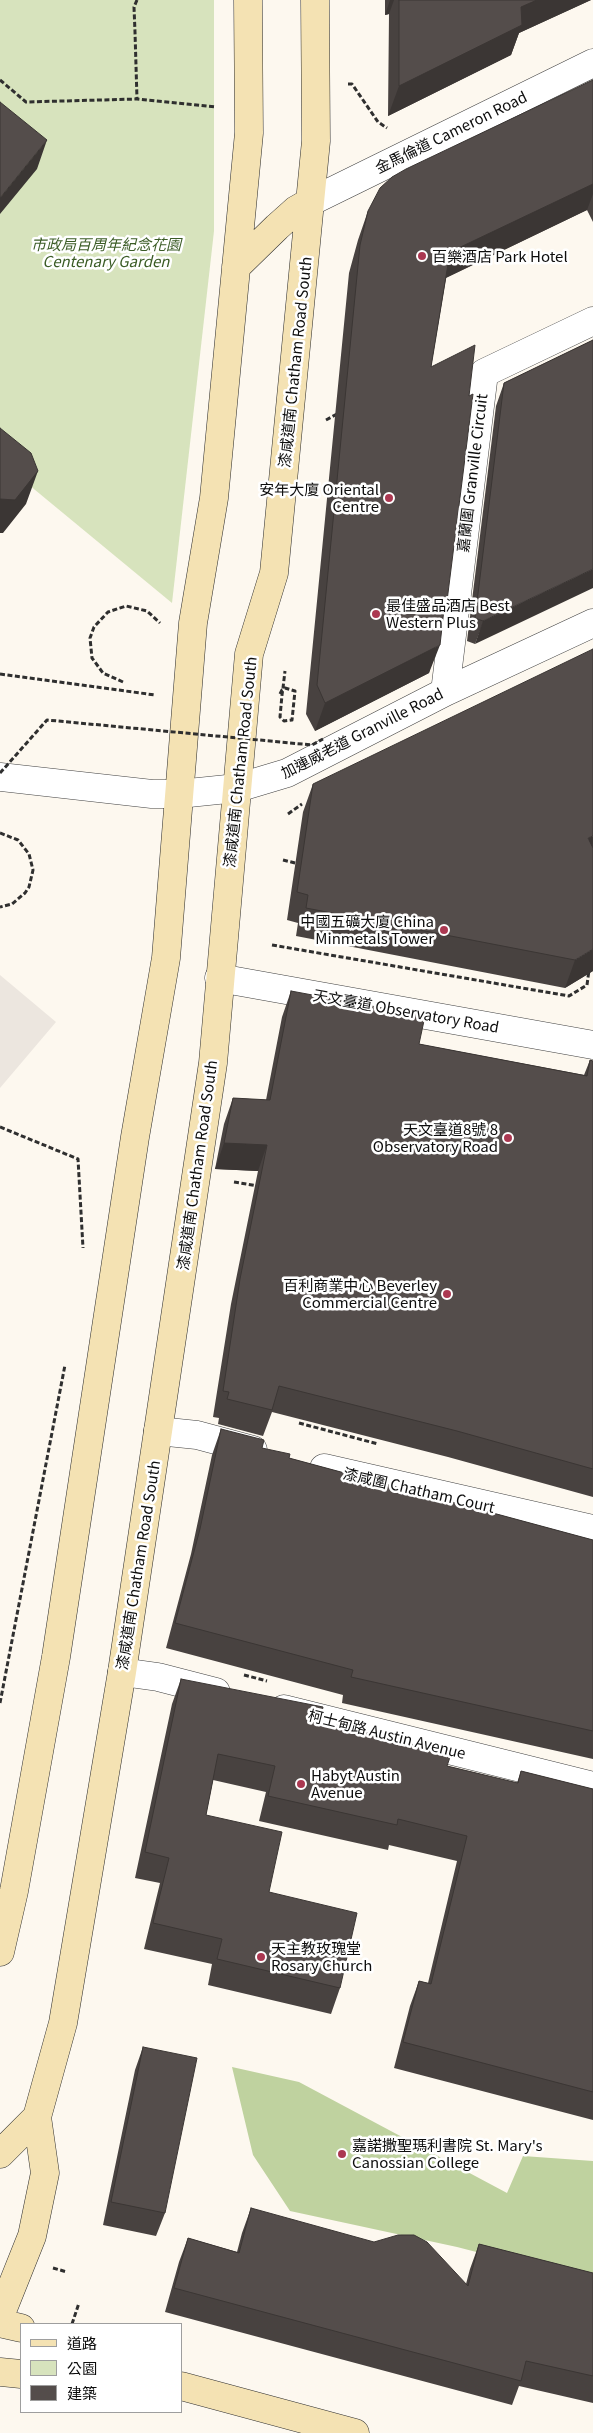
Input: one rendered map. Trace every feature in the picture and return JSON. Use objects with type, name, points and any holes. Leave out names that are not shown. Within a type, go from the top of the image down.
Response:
[{"type":"main road","points":[[0,1952],[14,1891],[56,1657],[135,1137],[166,958],[193,623],[214,498],[249,133],[248,0]]},
{"type":"main road","name":"漆咸道南 Chatham Road South","points":[[0,2316],[32,2236],[45,2173],[37,2117],[63,2023],[122,1672],[213,1063],[219,978],[250,654],[274,573],[316,141],[315,0]]},
{"type":"main road","points":[[236,267],[276,227],[310,202]]},
{"type":"main road","points":[[0,2154],[37,2117]]},
{"type":"main road","points":[[0,2323],[20,2328]]},
{"type":"main road","points":[[0,2372],[20,2374]]},
{"type":"main road","points":[[182,2386],[355,2433]]},
{"type":"street","name":"金馬倫道 Cameron Road","points":[[310,202],[593,63]]},
{"type":"street","name":"嘉蘭圍 Granville Circuit","points":[[445,692],[484,374],[593,322]]},
{"type":"street","name":"加連威老道 Granville Road","points":[[0,775],[152,794],[178,794],[237,788],[287,773],[445,692],[593,623]]},
{"type":"street","name":"天文臺道 Observatory Road","points":[[219,978],[592,1041]]},
{"type":"street","name":"漆咸圍 Chatham Court","points":[[158,1431],[197,1435],[290,1460],[593,1529]]},
{"type":"street","points":[[122,1672],[158,1677],[236,1697]]},
{"type":"street","name":"柯士甸路 Austin Avenue","points":[[265,1704],[593,1786]]},
{"type":"path","points":[[137,0],[134,24],[137,99]]},
{"type":"path","points":[[0,80],[26,102],[137,99],[215,107],[249,107]]},
{"type":"path","points":[[315,84],[352,84],[378,122],[392,131]]},
{"type":"path","points":[[122,682],[102,673],[92,658],[90,638],[100,619],[116,608],[137,607],[154,616],[164,630]]},
{"type":"path","points":[[280,695],[282,690],[285,688],[295,690],[294,718],[292,720],[284,721],[280,717],[281,712],[282,695],[283,688],[285,671]]},
{"type":"path","points":[[0,674],[55,683],[158,695]]},
{"type":"path","points":[[157,704],[160,687]]},
{"type":"path","points":[[0,775],[47,720],[312,745],[323,739]]},
{"type":"path","points":[[154,730],[155,721]]},
{"type":"path","points":[[0,833],[18,840],[29,854],[33,870],[29,887],[25,893],[12,904],[0,907]]},
{"type":"path","points":[[283,860],[302,864]]},
{"type":"path","points":[[272,945],[568,996],[586,985],[590,968]]},
{"type":"path","points":[[0,1127],[5,1131],[78,1159],[84,1255]]},
{"type":"path","points":[[234,1182],[263,1187]]},
{"type":"path","points":[[0,1703],[65,1362]]},
{"type":"path","points":[[72,2323],[79,2303]]},
{"type":"green space","name":"市政局百周年紀念花園 Centenary Garden","points":[[0,0],[214,0],[214,231],[172,603],[0,461]]},
{"type":"green space","points":[[232,2067],[299,2082],[507,2193],[523,2156],[593,2161],[593,2282],[457,2247],[290,2211],[253,2155]]},
{"type":"shaded area","points":[[0,975],[56,1022],[0,1088]]},
{"type":"building","points":[[399,0],[537,0],[521,7],[522,25],[399,86]]},
{"type":"building","points":[[593,80],[593,184],[450,252],[431,367],[475,345],[469,396],[473,394],[440,645],[325,703],[317,685],[360,245],[368,211],[380,188],[392,177]]},
{"type":"building","points":[[0,102],[47,140],[0,198]]},
{"type":"building","points":[[593,340],[593,569],[483,621],[475,618],[504,383]]},
{"type":"building","points":[[0,428],[31,453],[38,471],[15,500],[0,499]]},
{"type":"building","points":[[593,649],[593,836],[588,838],[593,848],[593,949],[575,960],[306,908],[308,895],[297,892],[313,784]]},
{"type":"building","points":[[291,991],[425,1016],[419,1044],[587,1076],[590,1060],[593,1061],[593,1469],[457,1431],[279,1386],[272,1410],[227,1399],[229,1392],[223,1391],[240,1279],[267,1145],[224,1143],[233,1098],[270,1100]]},
{"type":"building","points":[[221,1429],[264,1440],[262,1448],[290,1454],[289,1458],[593,1540],[593,1731],[351,1677],[353,1670],[175,1623],[200,1529]]},
{"type":"building","points":[[181,1679],[323,1707],[320,1721],[451,1754],[447,1766],[518,1783],[521,1771],[593,1789],[593,2092],[403,2042],[419,1981],[431,1984],[467,1836],[398,1819],[397,1825],[268,1796],[275,1766],[218,1754],[206,1815],[282,1832],[269,1892],[357,1913],[340,1988],[217,1959],[222,1939],[153,1923],[169,1858],[145,1852]]},
{"type":"building","points":[[143,2047],[197,2058],[165,2213],[111,2202]]},
{"type":"building","points":[[251,2208],[374,2242],[398,2235],[414,2235],[427,2242],[468,2286],[479,2244],[593,2273],[593,2376],[526,2361],[521,2381],[174,2288],[188,2238],[239,2253]]},
{"type":"place","name":"百樂酒店 Park Hotel","points":[[422,256]]},
{"type":"place","name":"安年大廈 Oriental Centre","points":[[389,498]]},
{"type":"place","name":"最佳盛品酒店 Best Western Plus","points":[[376,614]]},
{"type":"place","name":"中國五礦大廈 China Minmetals Tower","points":[[444,930]]},
{"type":"place","name":"天文臺道8號 8 Observatory Road","points":[[508,1138]]},
{"type":"place","name":"百利商業中心 Beverley Commercial Centre","points":[[447,1294]]},
{"type":"place","name":"Habyt Austin Avenue","points":[[301,1784]]},
{"type":"place","name":"天主教玫瑰堂 Rosary Church","points":[[261,1957]]},
{"type":"place","name":"嘉諾撒聖瑪利書院 St. Mary's Canossian College","points":[[342,2154]]}]
